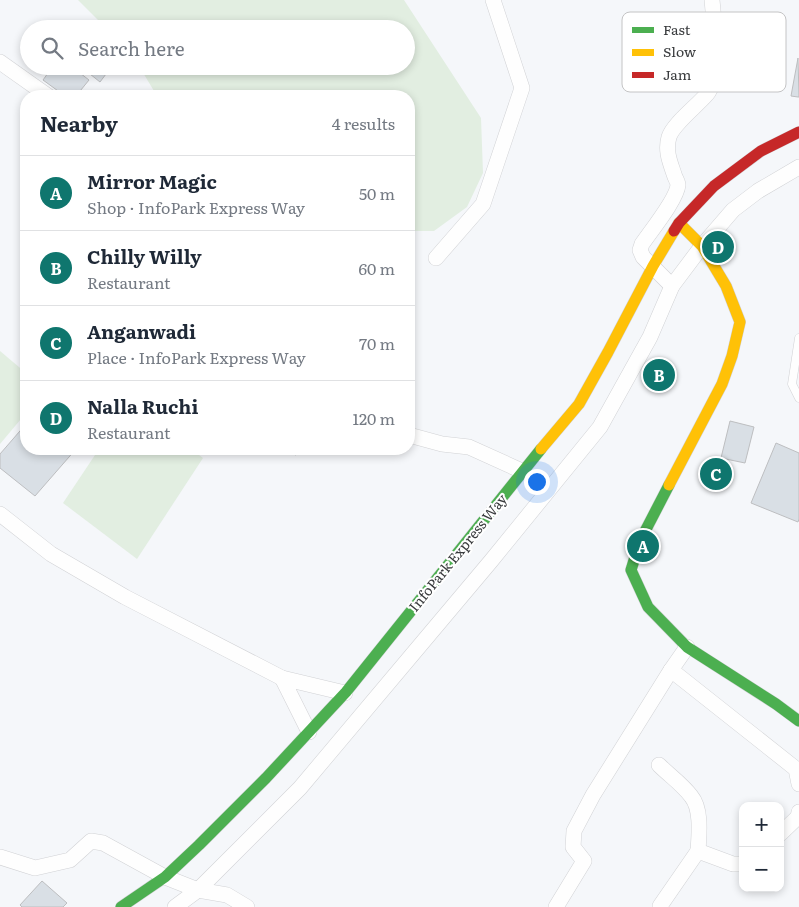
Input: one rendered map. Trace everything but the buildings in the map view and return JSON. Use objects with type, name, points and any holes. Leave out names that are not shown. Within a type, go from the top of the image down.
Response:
[{"type":"street","points":[[436,258],[483,204],[522,88],[493,0]]},
{"type":"street","points":[[0,62],[40,90]]},
{"type":"street","points":[[672,286],[643,257],[640,250],[642,244],[675,195],[678,184],[667,154],[669,135],[710,92]]},
{"type":"street","name":"InfoPark Express Way","points":[[121,907],[165,877],[199,845],[266,778],[345,693],[522,471],[579,404],[653,266],[679,223],[714,186],[762,150],[799,132]]},
{"type":"street","name":"InfoPark Express Way","points":[[176,907],[198,890],[300,788],[491,561],[600,427],[650,337],[672,286],[702,246],[733,210],[758,191],[799,167]]},
{"type":"street","points":[[679,223],[702,246],[726,286],[740,322],[732,356],[722,384],[640,541],[631,570],[648,607],[687,647],[776,704],[799,721]]},
{"type":"street","points":[[415,436],[442,444],[470,447],[522,471]]},
{"type":"street","points":[[0,514],[51,554],[125,597],[282,678],[345,693]]},
{"type":"street","points":[[556,907],[584,861],[573,847],[574,831],[593,795],[687,647]]},
{"type":"street","points":[[671,670],[796,769],[799,784]]},
{"type":"street","points":[[282,678],[309,732]]},
{"type":"street","points":[[659,765],[692,797],[698,812],[699,828],[698,851],[660,906]]},
{"type":"street","points":[[784,830],[798,816],[799,812]]},
{"type":"street","points":[[0,857],[35,868],[70,860],[91,841],[103,842],[165,877],[198,890],[227,895],[247,907]]},
{"type":"street","points":[[698,851],[733,864],[739,864]]},
{"type":"lane","points":[[799,338],[792,384],[799,398]]},
{"type":"shaded area","points":[[78,0],[404,0],[481,118],[483,173],[467,207],[434,231],[415,231],[415,90],[153,90],[144,75],[415,75],[415,20],[98,20]]},
{"type":"shaded area","points":[[0,351],[20,368],[20,420],[0,444]]},
{"type":"shaded area","points":[[95,455],[199,455],[203,458],[137,559],[63,503]]},
{"type":"traffic: fast","points":[[121,907],[165,877],[199,845],[266,778],[346,692],[541,449]]},
{"type":"traffic: fast","points":[[669,485],[640,541],[631,570],[648,607],[687,647],[776,704],[799,721]]},
{"type":"traffic: slow","points":[[669,485],[722,384],[732,356],[740,322],[726,286],[702,246],[679,223]]},
{"type":"traffic: slow","points":[[541,449],[579,404],[653,266],[674,231]]},
{"type":"traffic: jam","points":[[674,231],[679,223],[714,186],[761,151],[799,132]]},
{"type":"place","name":"Nalla Ruchi","points":[[718,247]]},
{"type":"place","name":"Chilly Willy","points":[[659,375]]},
{"type":"place","name":"Anganwadi","points":[[716,474]]},
{"type":"place","name":"Mirror Magic","points":[[643,546]]}]
